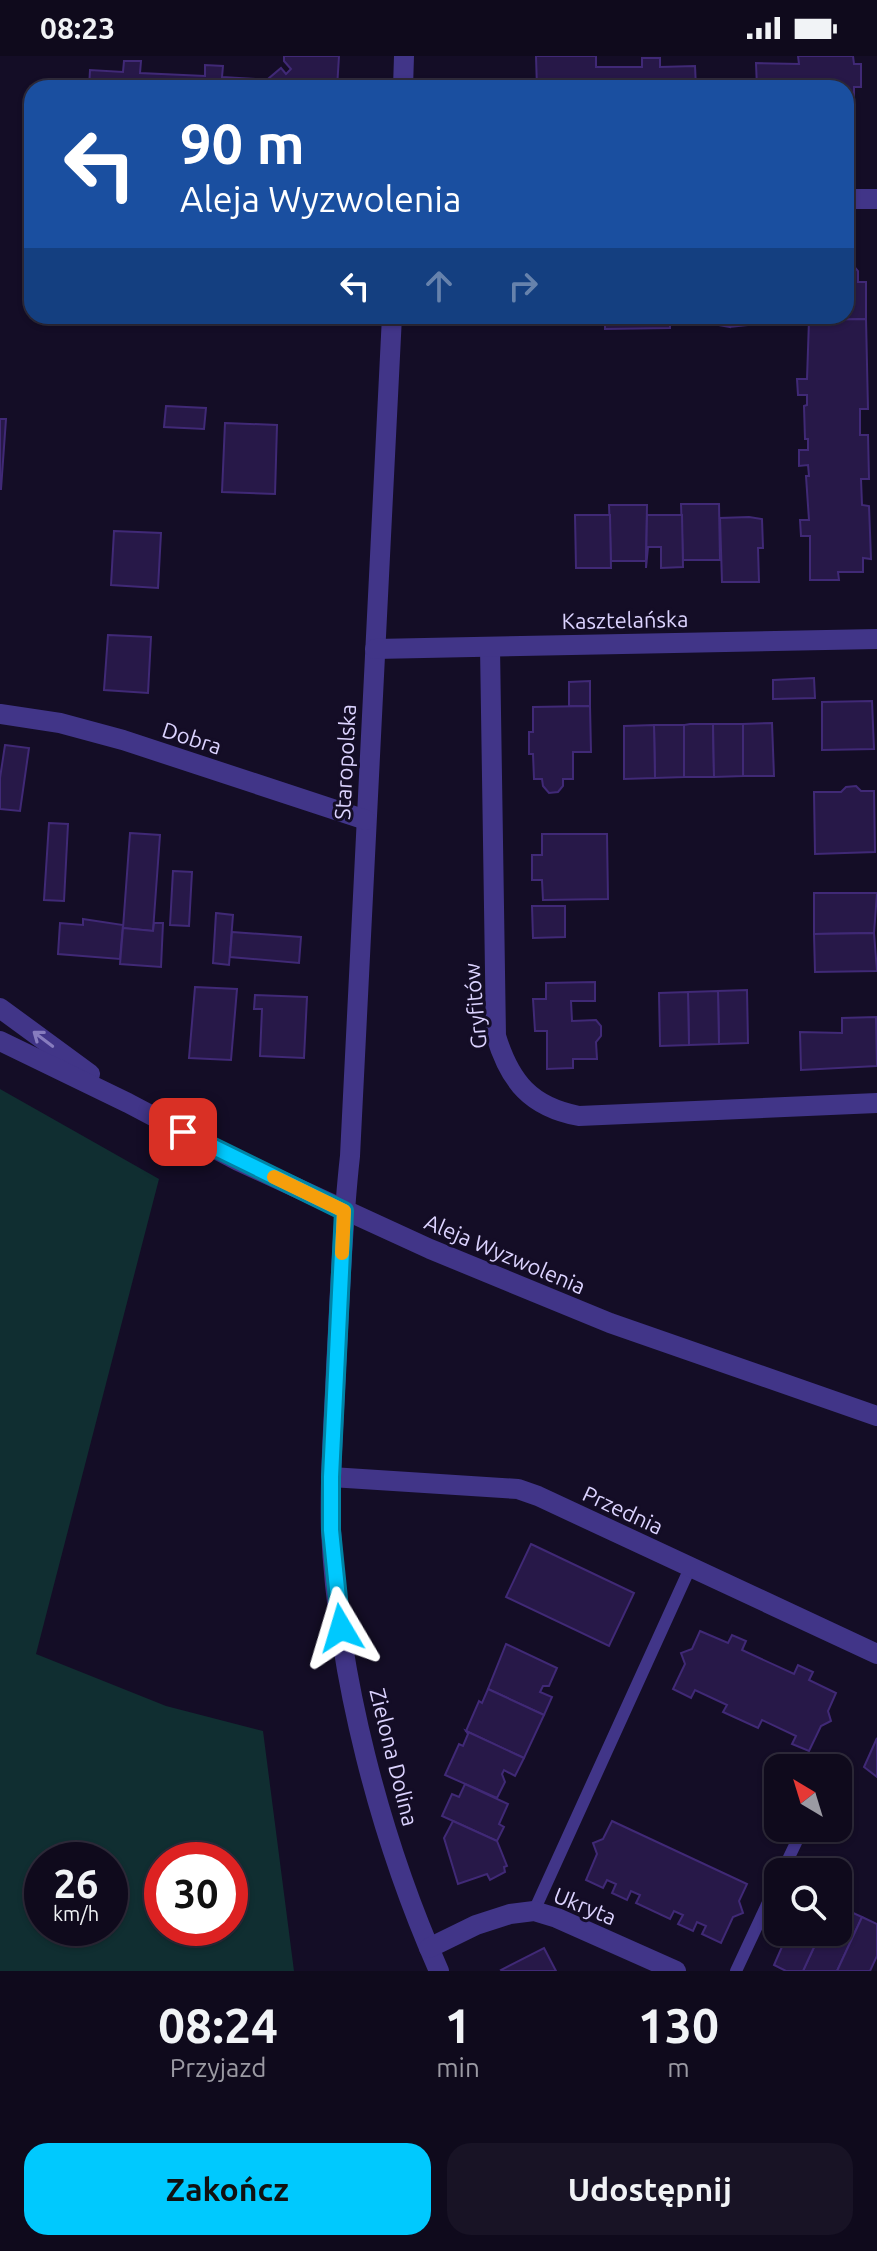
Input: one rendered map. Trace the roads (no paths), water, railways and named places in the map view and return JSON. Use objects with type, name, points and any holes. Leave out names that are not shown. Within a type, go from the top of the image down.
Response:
[{"type":"street","points":[[403,80],[404,56]]},
{"type":"street","points":[[854,199],[877,199]]},
{"type":"street","name":"Staropolska","points":[[344,1211],[350,1156],[392,324]]},
{"type":"street","name":"Kasztelańska","points":[[375,649],[877,639]]},
{"type":"street","name":"Gryfitów","points":[[490,647],[496,1036],[502,1056],[525,1092],[546,1107],[579,1116],[877,1103]]},
{"type":"street","name":"Dobra","points":[[0,714],[60,723],[123,740],[366,820]]},
{"type":"street","name":"Aleja Wyzwolenia","points":[[0,1008],[128,1103]]},
{"type":"street","name":"Aleja Wyzwolenia","points":[[0,1041],[344,1211],[610,1323],[877,1416]]},
{"type":"street","name":"Zielona Dolina","points":[[344,1211],[331,1477],[335,1576],[352,1689],[381,1810],[402,1878],[439,1971]]},
{"type":"street","name":"Przednia","points":[[331,1477],[518,1489],[877,1654]]},
{"type":"street","name":"Ukryta","points":[[429,1948],[476,1925],[510,1914],[534,1911],[557,1918],[676,1971]]},
{"type":"lane","points":[[534,1911],[690,1568]]},
{"type":"lane","points":[[736,1971],[764,1911]]}]
